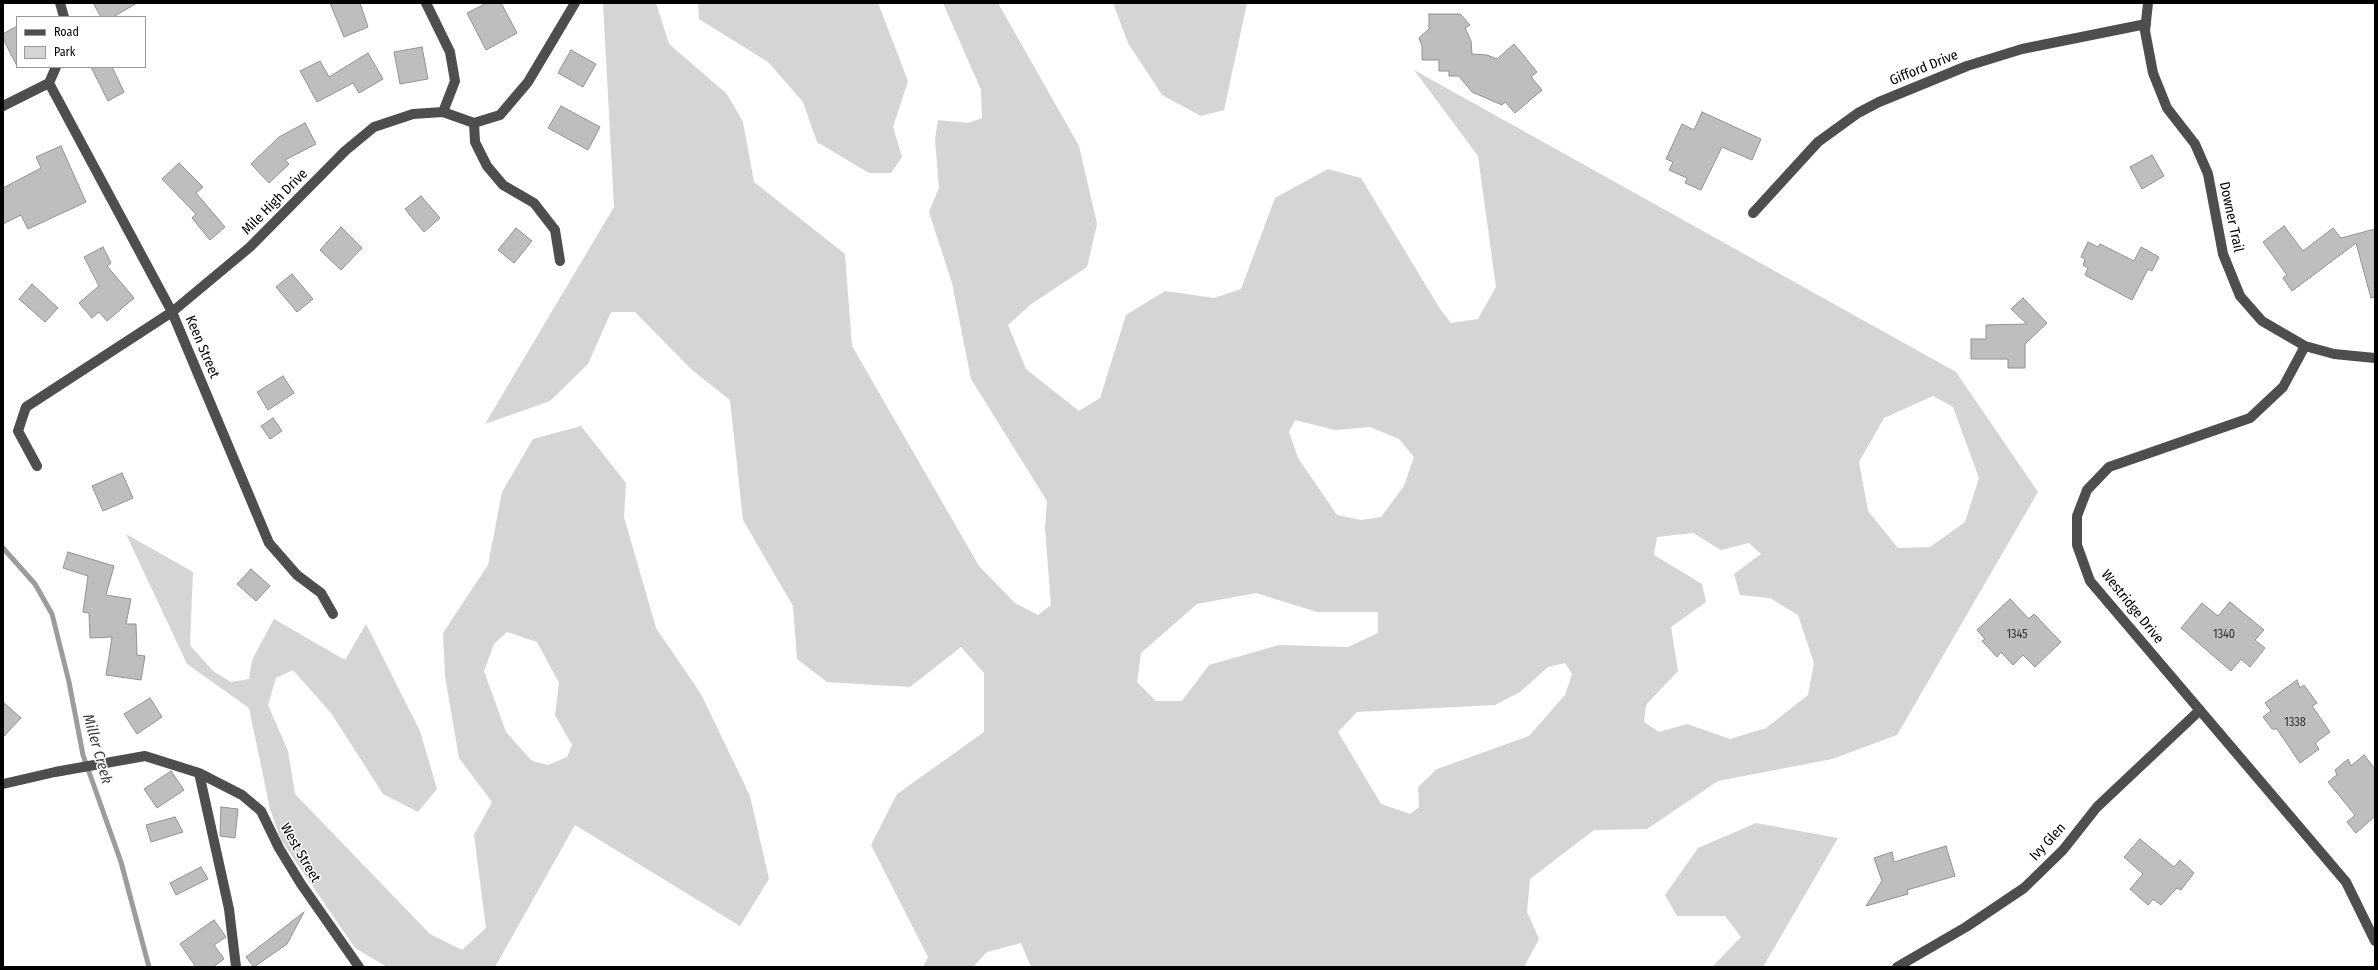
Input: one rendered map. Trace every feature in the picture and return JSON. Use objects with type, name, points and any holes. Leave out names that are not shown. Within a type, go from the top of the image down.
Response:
[{"type":"street","points":[[60,3],[64,16]]},
{"type":"street","points":[[426,3],[450,52],[455,81],[443,112]]},
{"type":"street","points":[[560,261],[555,230],[534,203],[503,185],[487,166],[475,142],[474,123],[500,115],[528,82],[575,3]]},
{"type":"street","name":"Downer Trail","points":[[2148,3],[2145,31],[2153,73],[2167,108],[2195,144],[2208,174],[2223,254],[2240,296],[2262,321],[2305,346],[2334,354],[2375,358]]},
{"type":"street","name":"Gifford Drive","points":[[1753,213],[1818,142],[1858,113],[1879,102],[1967,66],[2022,49],[2146,24]]},
{"type":"street","points":[[3,106],[49,83],[56,68]]},
{"type":"street","name":"Keen Street","points":[[49,83],[172,312],[270,543],[297,575],[321,593],[333,614]]},
{"type":"street","name":"Mile High Drive","points":[[36,466],[18,431],[26,407],[172,312],[250,248],[345,151],[374,127],[413,114],[443,112],[474,123]]},
{"type":"street","name":"Westridge Drive","points":[[2305,346],[2283,388],[2250,418],[2110,467],[2087,490],[2077,516],[2077,545],[2090,581],[2346,882],[2375,941]]},
{"type":"street","name":"Ivy Glen","points":[[1897,967],[1966,927],[2024,888],[2063,850],[2097,807],[2200,710]]},
{"type":"street","name":"West Street","points":[[3,784],[75,768],[146,756],[199,773],[242,795],[261,811],[278,848],[301,884],[359,967]]},
{"type":"street","points":[[199,773],[229,909],[236,967]]},
{"type":"green space","points":[[603,3],[656,3],[669,44],[727,94],[743,122],[754,182],[845,254],[852,346],[979,566],[1015,603],[1038,615],[1051,605],[1045,528],[1047,501],[971,379],[952,283],[929,212],[939,188],[935,140],[938,120],[968,123],[982,118],[981,90],[943,3],[998,3],[1079,146],[1097,224],[1087,267],[1030,305],[1008,325],[1026,369],[1079,411],[1100,398],[1126,315],[1165,291],[1214,298],[1241,289],[1275,198],[1328,169],[1361,178],[1440,309],[1451,323],[1478,319],[1496,287],[1478,156],[1414,70],[1956,372],[2038,492],[1897,735],[1832,759],[1718,781],[1647,829],[1594,830],[1530,879],[1527,912],[1539,939],[1524,967],[1031,967],[1021,943],[987,952],[973,967],[923,967],[928,957],[871,845],[897,794],[984,732],[984,673],[961,647],[910,687],[827,682],[797,659],[793,606],[743,520],[730,400],[692,370],[635,312],[611,312],[588,364],[550,401],[485,424],[614,207]],"holes":[[[1933,396],[1953,407],[1979,478],[1965,522],[1930,547],[1898,548],[1868,511],[1859,462],[1884,418]],[[1295,420],[1335,430],[1370,427],[1399,439],[1414,457],[1404,486],[1381,517],[1361,520],[1337,515],[1298,458],[1289,432]],[[1693,533],[1721,550],[1749,543],[1761,554],[1734,574],[1740,595],[1770,598],[1798,615],[1814,663],[1808,695],[1766,728],[1730,739],[1687,724],[1659,732],[1644,722],[1646,705],[1678,671],[1671,627],[1706,602],[1702,584],[1654,555],[1657,537]],[[1256,593],[1317,612],[1378,612],[1378,633],[1348,647],[1279,645],[1209,665],[1182,701],[1156,701],[1137,682],[1141,653],[1197,604]],[[1565,663],[1572,674],[1565,695],[1529,736],[1437,769],[1418,787],[1419,807],[1410,814],[1381,804],[1338,732],[1357,712],[1495,705],[1520,692],[1548,667]]]},
{"type":"green space","points":[[698,3],[878,3],[908,81],[893,127],[902,157],[891,173],[869,173],[817,142],[803,102],[768,62],[699,19]]},
{"type":"green space","points":[[1113,3],[1247,3],[1224,110],[1201,116],[1162,95],[1128,43]]},
{"type":"green space","points":[[581,426],[626,483],[624,517],[656,628],[701,694],[750,796],[769,879],[740,926],[575,825],[495,967],[387,967],[355,948],[281,840],[270,809],[249,708],[187,664],[126,534],[193,572],[190,645],[213,671],[231,682],[249,679],[252,660],[274,619],[345,660],[366,624],[420,731],[437,789],[418,812],[383,794],[331,713],[293,670],[276,678],[268,705],[288,751],[295,794],[430,934],[462,950],[486,928],[474,835],[492,802],[459,758],[445,676],[443,633],[488,565],[502,492],[533,439]],"holes":[[[507,632],[537,642],[559,683],[555,715],[572,745],[567,757],[548,765],[532,761],[506,732],[484,671],[494,644]]]},
{"type":"green space","points":[[1756,823],[1838,838],[1763,967],[1712,967],[1741,937],[1725,916],[1677,916],[1665,895],[1698,848]]},
{"type":"building","points":[[93,3],[137,3],[115,16],[100,16]]},
{"type":"building","points":[[330,3],[360,3],[368,27],[344,37]]},
{"type":"building","points":[[487,3],[501,3],[517,33],[486,50],[467,13]]},
{"type":"building","points":[[1429,14],[1460,14],[1470,25],[1465,28],[1471,41],[1472,54],[1487,55],[1497,59],[1514,44],[1537,72],[1531,77],[1542,90],[1515,113],[1505,102],[1502,105],[1472,92],[1459,76],[1449,76],[1449,71],[1439,71],[1439,60],[1422,60],[1422,46],[1419,38],[1429,29]]},
{"type":"building","points":[[16,27],[16,64],[3,39],[3,34]]},
{"type":"building","points":[[422,47],[428,79],[400,84],[394,52]]},
{"type":"building","points":[[571,50],[596,64],[583,87],[558,73]]},
{"type":"building","points":[[368,53],[383,79],[359,93],[353,83],[317,102],[300,71],[320,61],[329,77]]},
{"type":"building","points":[[92,68],[112,68],[124,92],[108,101]]},
{"type":"building","points":[[561,106],[600,127],[588,150],[548,128]]},
{"type":"building","points":[[1702,112],[1761,139],[1752,160],[1722,147],[1701,190],[1685,183],[1687,178],[1669,170],[1673,162],[1666,159],[1682,124],[1694,130]]},
{"type":"building","points":[[305,123],[316,144],[285,160],[289,164],[269,183],[251,164],[279,137]]},
{"type":"building","points":[[61,146],[86,202],[28,229],[21,215],[3,224],[3,188],[41,168],[36,157]]},
{"type":"building","points":[[2152,155],[2164,176],[2142,189],[2130,167]]},
{"type":"building","points":[[179,163],[203,187],[196,193],[225,227],[210,240],[192,218],[196,214],[162,179]]},
{"type":"building","points":[[421,196],[440,218],[424,232],[405,209]]},
{"type":"building","points":[[2284,226],[2303,251],[2333,228],[2341,238],[2375,229],[2375,297],[2371,298],[2356,243],[2292,291],[2283,278],[2287,275],[2263,242]]},
{"type":"building","points":[[341,227],[362,248],[341,270],[320,250]]},
{"type":"building","points":[[516,228],[532,241],[514,263],[498,250]]},
{"type":"building","points":[[2088,242],[2098,247],[2100,244],[2134,261],[2141,247],[2159,257],[2152,271],[2148,269],[2132,300],[2085,275],[2088,268],[2083,265],[2085,259],[2081,257]]},
{"type":"building","points":[[103,247],[111,263],[107,266],[134,298],[107,321],[99,312],[92,318],[79,303],[99,286],[84,257]]},
{"type":"building","points":[[292,274],[313,299],[297,312],[276,287]]},
{"type":"building","points":[[32,284],[58,308],[45,322],[19,299]]},
{"type":"building","points":[[2023,298],[2047,323],[2025,344],[2025,368],[2008,368],[2008,359],[1971,359],[1971,339],[1986,339],[1986,325],[2027,324],[2011,309]]},
{"type":"building","points":[[283,376],[294,393],[268,410],[257,392]]},
{"type":"building","points":[[273,418],[282,431],[270,439],[261,426]]},
{"type":"building","points":[[122,473],[133,498],[103,511],[92,486]]},
{"type":"building","points":[[68,552],[114,566],[106,595],[131,599],[126,624],[136,624],[137,655],[145,656],[141,680],[106,675],[112,637],[90,638],[89,613],[83,612],[88,576],[63,568]]},
{"type":"building","points":[[251,569],[270,586],[256,601],[237,584]]},
{"type":"building","points":[[2010,599],[2029,619],[2034,614],[2061,642],[2035,667],[2023,655],[2013,665],[2001,652],[1997,657],[1982,641],[1985,639],[1977,630]]},
{"type":"building","points":[[2230,602],[2264,630],[2255,640],[2265,648],[2250,667],[2241,659],[2231,671],[2181,628],[2202,603],[2218,616]]},
{"type":"building","points":[[2297,680],[2300,688],[2304,685],[2317,703],[2312,706],[2330,732],[2315,743],[2319,749],[2300,763],[2277,729],[2272,729],[2263,717],[2271,711],[2265,703]]},
{"type":"building","points":[[150,698],[162,717],[137,734],[124,714]]},
{"type":"building","points":[[3,702],[21,718],[3,737]]},
{"type":"building","points":[[2364,755],[2375,769],[2375,816],[2356,833],[2347,822],[2355,815],[2328,782],[2337,775],[2335,770],[2348,759],[2351,766]]},
{"type":"building","points":[[171,771],[184,790],[157,808],[144,789]]},
{"type":"building","points":[[221,807],[238,809],[235,838],[220,836]]},
{"type":"building","points":[[175,817],[183,832],[151,842],[146,825]]},
{"type":"building","points":[[2140,839],[2174,867],[2180,860],[2194,873],[2181,890],[2177,888],[2161,905],[2153,899],[2148,905],[2130,889],[2143,874],[2124,857]]},
{"type":"building","points":[[1946,846],[1955,876],[1907,890],[1908,894],[1866,906],[1882,881],[1874,858],[1892,852],[1894,862]]},
{"type":"building","points":[[201,867],[208,879],[176,895],[170,883]]},
{"type":"building","points":[[304,912],[287,944],[254,967],[246,957]]},
{"type":"building","points":[[214,920],[226,937],[214,945],[224,959],[213,967],[196,967],[180,944]]},
{"type":"waterway","name":"Miller Creek","points":[[3,548],[35,584],[52,614],[69,682],[83,755],[121,862],[149,967]]}]
